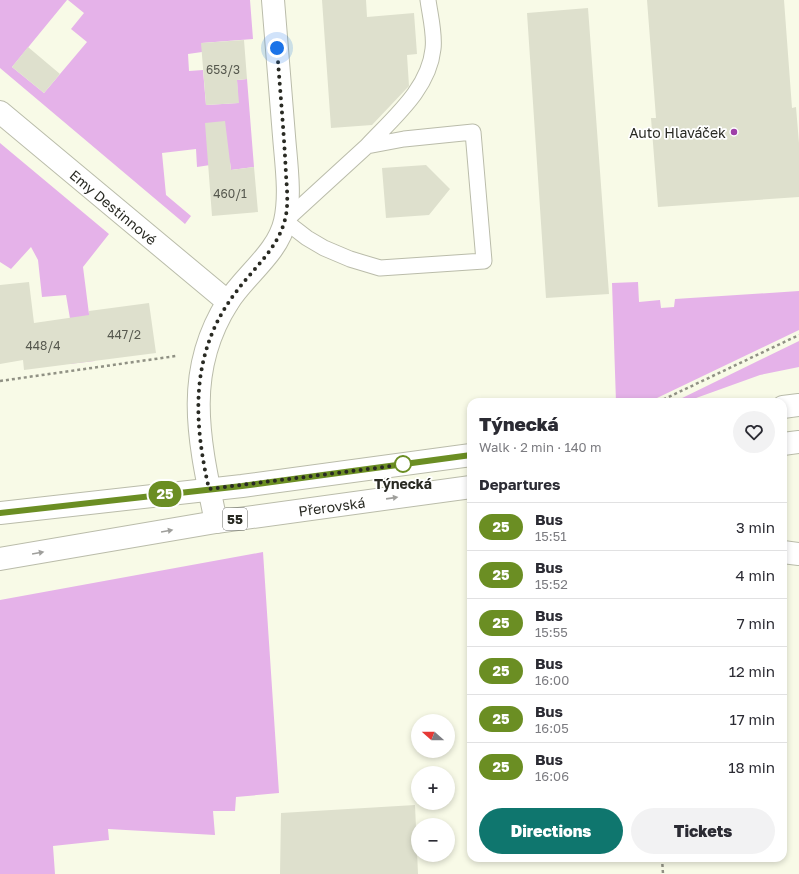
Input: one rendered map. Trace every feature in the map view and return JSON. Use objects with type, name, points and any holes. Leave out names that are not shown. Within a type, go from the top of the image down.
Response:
[{"type":"main road","points":[[216,522],[204,465],[199,422],[199,390],[202,360],[212,332],[228,302],[275,244],[285,221],[287,200],[286,159],[273,0]]},
{"type":"main road","name":"Emy Destinnové","points":[[0,112],[228,302]]},
{"type":"main road","points":[[787,406],[799,405]]},
{"type":"main road","points":[[787,444],[799,442]]},
{"type":"main road","name":"55","points":[[0,513],[209,489],[467,456]]},
{"type":"main road","name":"Přerovská","points":[[0,559],[216,522],[467,488]]},
{"type":"main road","points":[[787,552],[799,554]]},
{"type":"lane","points":[[367,146],[404,139],[473,132],[484,261],[380,268],[350,259],[324,248],[307,238],[285,221],[367,146],[416,92],[430,67],[434,47],[428,0]]},
{"type":"path","points":[[666,398],[799,335]]},
{"type":"path","points":[[0,381],[176,356],[202,360]]},
{"type":"path","points":[[662,862],[663,874]]},
{"type":"shaded area","points":[[0,0],[67,0],[12,67],[44,93],[87,42],[71,29],[84,13],[68,0],[250,0],[253,39],[202,43],[202,52],[188,54],[189,71],[203,70],[206,105],[238,103],[237,80],[247,79],[254,167],[231,170],[230,162],[197,167],[196,149],[162,153],[166,195],[191,216],[185,224],[0,68]]},
{"type":"shaded area","points":[[0,143],[109,234],[83,267],[95,361],[69,364],[67,349],[75,348],[66,295],[42,297],[38,260],[31,247],[11,269],[0,262]]},
{"type":"shaded area","points":[[638,282],[639,302],[660,300],[661,308],[674,307],[675,299],[799,291],[799,330],[657,398],[616,398],[612,283]]},
{"type":"shaded area","points":[[799,341],[799,367],[760,375],[696,398],[682,398]]},
{"type":"shaded area","points":[[263,552],[279,793],[236,797],[235,811],[213,811],[215,835],[108,829],[109,840],[53,846],[55,874],[0,874],[0,600]]},
{"type":"building","points":[[322,0],[366,0],[367,17],[414,13],[417,54],[407,55],[409,86],[372,125],[331,128]]},
{"type":"building","points":[[647,0],[784,0],[792,108],[796,107],[799,143],[799,197],[658,207],[651,118],[656,118]]},
{"type":"building","points":[[588,8],[609,294],[546,298],[527,13]]},
{"type":"building","points":[[244,40],[247,79],[237,80],[239,103],[206,105],[201,43]]},
{"type":"building","points":[[28,47],[60,74],[44,93],[12,67]]},
{"type":"building","points":[[225,121],[231,170],[254,167],[258,212],[212,216],[205,123]]},
{"type":"building","points":[[426,165],[450,189],[429,215],[386,218],[382,168]]},
{"type":"building","points":[[29,282],[34,323],[89,315],[89,311],[149,303],[156,353],[24,370],[23,360],[0,364],[0,285]]},
{"type":"building","points":[[411,805],[411,810],[415,810],[416,818],[411,818],[411,862],[417,862],[418,874],[280,874],[281,813]]},
{"type":"bus line","name":"25","points":[[0,513],[242,486],[467,456]]},
{"type":"place","name":"Auto Hlaváček","points":[[734,132]]},
{"type":"place","name":"Týnecká","points":[[403,464]]},
{"type":"route","points":[[277,48],[286,159],[287,211],[280,237],[228,302],[212,332],[202,360],[199,390],[199,422],[204,465],[209,489],[408,464],[403,464]]}]
